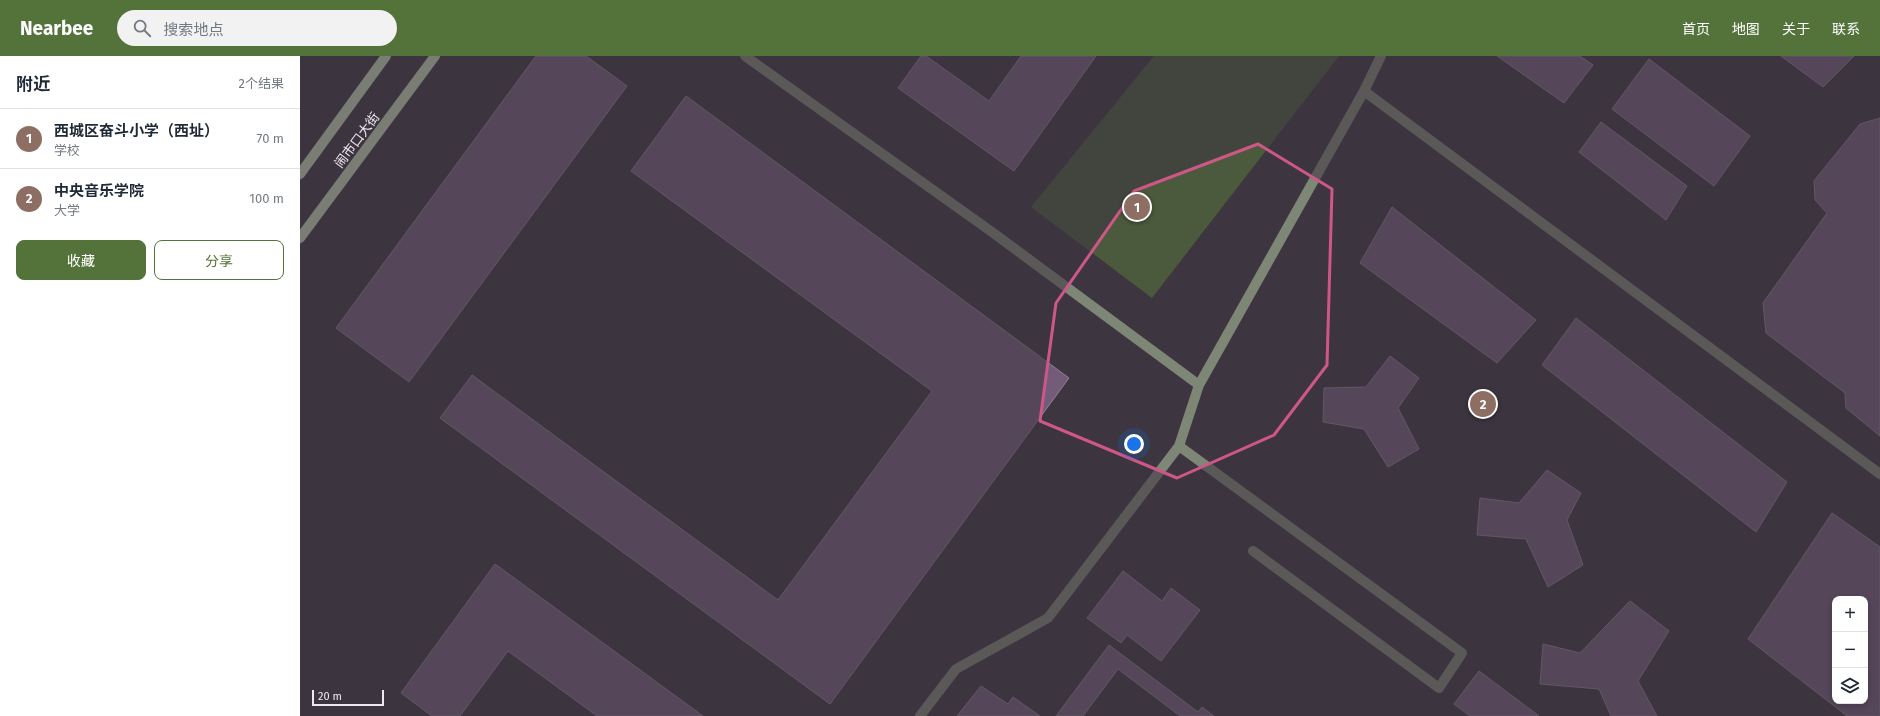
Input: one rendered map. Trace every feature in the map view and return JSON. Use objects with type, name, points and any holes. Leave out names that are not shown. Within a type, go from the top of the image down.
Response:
[{"type":"main road","name":"闹市口大街","points":[[300,174],[386,56]]},
{"type":"main road","name":"闹市口大街","points":[[300,238],[435,56]]},
{"type":"street","points":[[745,56],[992,232],[1199,385]]},
{"type":"street","points":[[920,716],[956,669],[1048,618],[1179,446],[1199,385],[1364,91],[1381,56]]},
{"type":"street","points":[[1364,91],[1880,474]]},
{"type":"street","points":[[1179,446],[1462,653],[1439,688],[1253,551]]},
{"type":"highlighted area","points":[[1258,144],[1332,189],[1327,365],[1274,435],[1177,478],[1040,421],[1056,303],[1134,191]]},
{"type":"green space","points":[[1154,56],[1339,56],[1152,298],[1031,207]]},
{"type":"building","points":[[536,56],[586,56],[627,86],[409,382],[336,328]]},
{"type":"building","points":[[921,56],[926,56],[989,101],[1021,56],[1096,56],[1014,171],[898,88]]},
{"type":"building","points":[[1497,56],[1580,56],[1593,65],[1564,103]]},
{"type":"building","points":[[1781,56],[1854,56],[1823,87]]},
{"type":"building","points":[[1649,59],[1750,136],[1714,186],[1612,109]]},
{"type":"building","points":[[686,96],[1069,378],[830,704],[440,418],[472,375],[778,600],[932,391],[631,171]]},
{"type":"building","points":[[1880,118],[1880,436],[1846,408],[1845,393],[1766,333],[1763,303],[1827,213],[1815,200],[1814,181],[1860,124]]},
{"type":"building","points":[[1601,122],[1687,186],[1666,220],[1579,152]]},
{"type":"building","points":[[1392,207],[1536,320],[1497,363],[1360,263]]},
{"type":"building","points":[[1576,318],[1787,482],[1756,532],[1542,365]]},
{"type":"building","points":[[1390,356],[1419,378],[1398,408],[1419,449],[1388,467],[1364,429],[1323,422],[1324,388],[1366,387]]},
{"type":"building","points":[[1547,470],[1581,493],[1567,520],[1583,565],[1548,587],[1526,539],[1477,535],[1480,498],[1519,503]]},
{"type":"building","points":[[1832,513],[1880,547],[1880,716],[1847,716],[1748,639]]},
{"type":"building","points":[[495,564],[703,716],[597,716],[508,651],[460,716],[432,716],[401,693]]},
{"type":"building","points":[[1123,571],[1162,601],[1171,588],[1200,610],[1161,661],[1127,635],[1121,643],[1087,618]]},
{"type":"building","points":[[1630,601],[1669,631],[1638,681],[1657,716],[1611,716],[1599,689],[1540,684],[1543,644],[1580,653]]},
{"type":"building","points":[[1109,645],[1198,712],[1202,707],[1214,716],[1180,716],[1118,669],[1083,716],[1056,716]]},
{"type":"building","points":[[1479,671],[1539,716],[1470,716],[1454,704]]},
{"type":"building","points":[[981,686],[1008,704],[1013,697],[1040,716],[957,716]]},
{"type":"place","name":"西城区奋斗小学（西址）","points":[[1137,207]]},
{"type":"place","name":"中央音乐学院","points":[[1483,404]]}]
